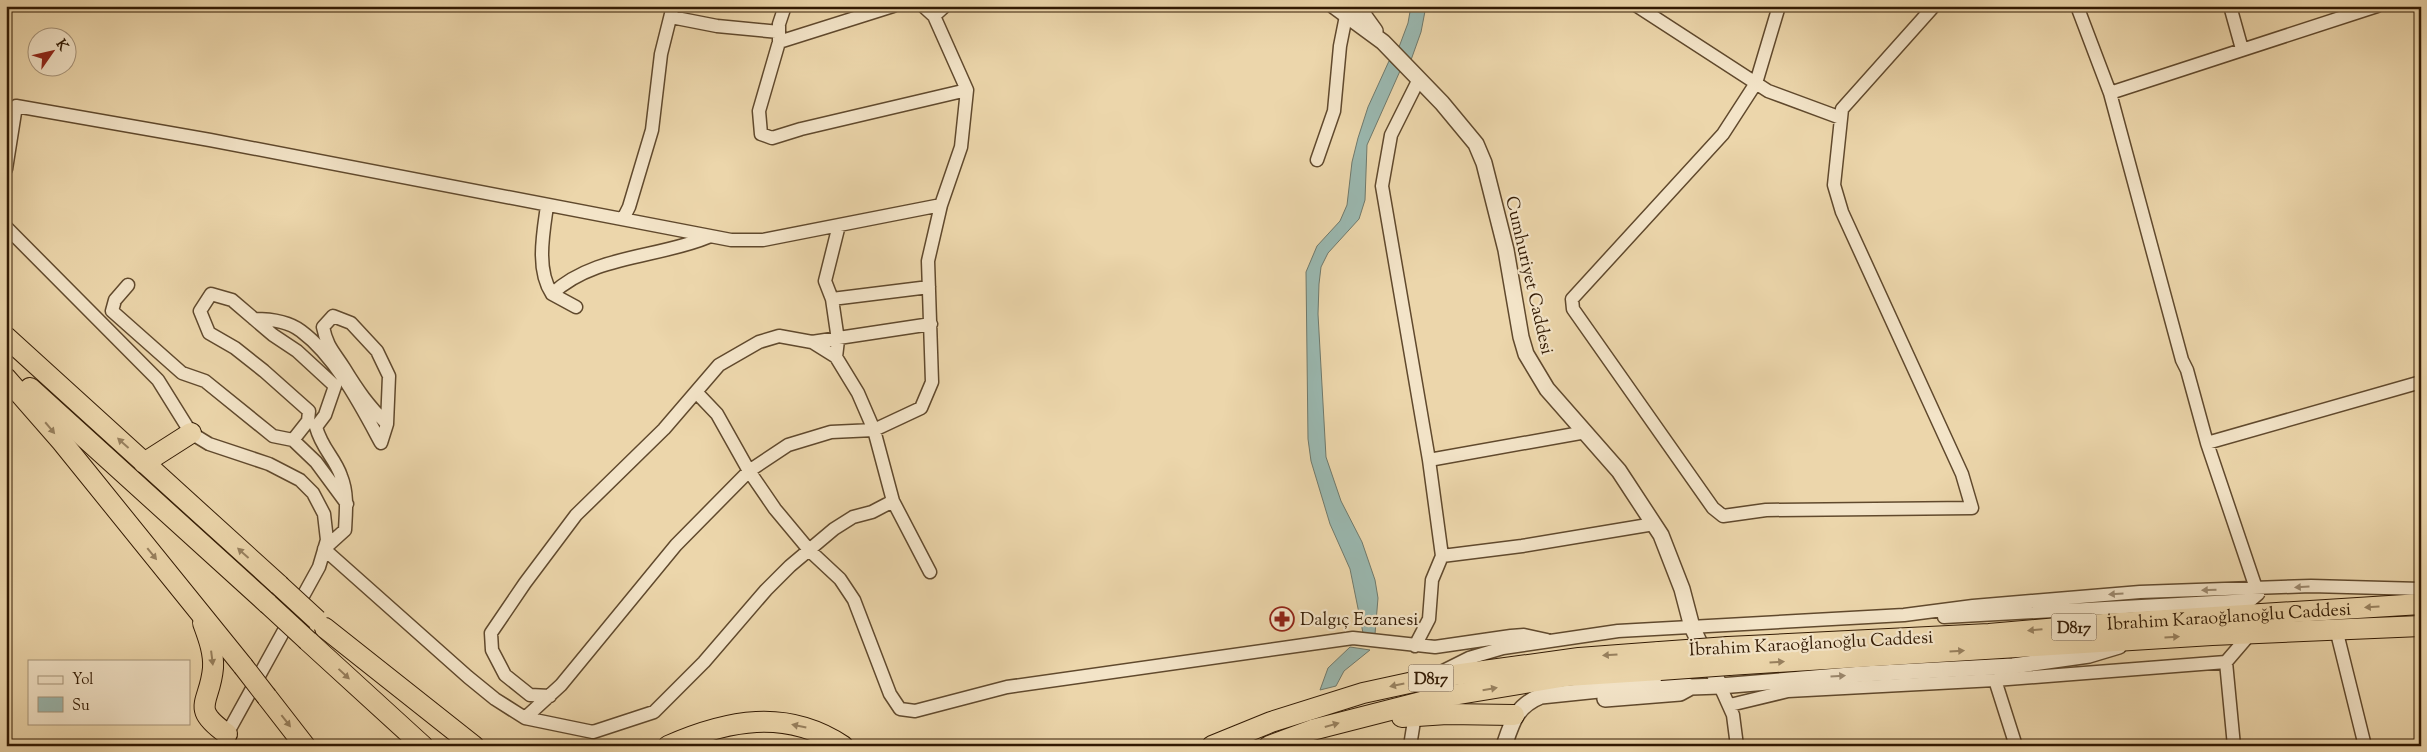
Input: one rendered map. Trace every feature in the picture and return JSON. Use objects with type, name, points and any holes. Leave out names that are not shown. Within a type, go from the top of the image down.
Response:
[{"type":"highway","points":[[6,337],[454,746]]},
{"type":"highway","points":[[6,367],[422,746]]},
{"type":"highway","points":[[6,378],[62,442],[268,697],[305,746]]},
{"type":"highway","points":[[144,463],[191,433]]},
{"type":"highway","name":"İbrahim Karaoğlanoğlu Caddesi","points":[[1269,746],[1360,717],[1441,697],[1659,661],[2104,624],[2421,604]]},
{"type":"highway","points":[[199,611],[210,644],[213,667],[203,706],[206,716],[227,734]]},
{"type":"highway","points":[[321,624],[474,746]]},
{"type":"highway","name":"İbrahim Karaoğlanoğlu Caddesi","points":[[1728,656],[2421,626]]},
{"type":"highway","name":"İbrahim Karaoğlanoğlu Caddesi","points":[[1212,746],[1271,722],[1363,693],[1432,678],[1579,658],[1659,661]]},
{"type":"highway","points":[[1360,717],[1375,720],[1415,715],[1519,711]]},
{"type":"highway","points":[[668,746],[714,728],[745,722],[776,721],[810,728],[843,746]]},
{"type":"street","points":[[785,6],[779,24],[779,37],[759,111],[761,134],[772,138],[801,129],[968,90]]},
{"type":"street","points":[[624,219],[652,130],[661,54],[672,12],[717,26],[779,37],[893,6]]},
{"type":"street","points":[[525,718],[561,685],[676,545],[749,471],[788,445],[832,432],[874,430],[921,408],[932,382],[928,261],[941,205],[961,147],[968,90],[934,16],[923,6]]},
{"type":"street","points":[[934,16],[946,6]]},
{"type":"street","points":[[1317,160],[1334,111],[1340,46],[1352,11],[1334,6]]},
{"type":"street","points":[[1637,6],[1768,91],[1841,118]]},
{"type":"street","points":[[1779,6],[1756,83],[1723,134],[1572,299],[1573,309],[1713,508],[1723,516],[1766,510],[1972,508],[1962,474],[1842,212],[1834,185],[1842,109],[1934,6]]},
{"type":"street","points":[[1432,678],[1443,670],[1469,658],[1503,648],[1618,631],[1904,615],[1954,617],[2092,603],[2251,600],[2256,598],[2258,588],[2207,443],[2187,370],[2182,360],[2110,93],[2077,6]]},
{"type":"street","points":[[2230,6],[2242,49]]},
{"type":"street","points":[[2110,93],[2377,6]]},
{"type":"street","name":"Cumhuriyet Caddesi","points":[[1352,11],[1419,79],[1469,135],[1481,153],[1506,250],[1526,354],[1547,389],[1619,471],[1654,524],[1670,553],[1692,627],[1720,686]]},
{"type":"street","points":[[1415,646],[1429,619],[1432,580],[1442,556],[1429,460],[1382,186],[1391,134],[1419,79]]},
{"type":"street","points":[[6,169],[16,106],[210,140],[731,240],[763,240],[941,205]]},
{"type":"street","points":[[547,206],[542,255],[545,284],[552,294],[576,307]]},
{"type":"street","points":[[836,357],[838,340],[832,299],[825,281],[839,225]]},
{"type":"street","points":[[6,227],[158,380],[191,433],[209,444],[269,464],[300,480],[313,493],[324,514],[327,540],[320,567],[227,734]]},
{"type":"street","points":[[552,294],[583,272],[690,245],[708,237]]},
{"type":"street","points":[[128,285],[115,300],[112,311],[182,373],[206,381],[273,436],[293,440],[316,462],[347,504]]},
{"type":"street","points":[[832,299],[929,286]]},
{"type":"street","points":[[293,440],[308,421],[309,411],[235,348],[209,333],[200,312],[211,294],[232,300],[297,351],[335,386],[325,415],[316,427],[320,443],[341,475],[347,504],[345,530],[324,549]]},
{"type":"street","points":[[254,319],[276,320],[300,330],[325,354],[360,404],[381,443],[387,424],[389,376],[377,352],[351,323],[333,316],[323,327],[332,353],[364,401],[387,424]]},
{"type":"street","points":[[550,696],[530,695],[505,675],[492,650],[491,633],[525,583],[576,516],[664,429],[697,393],[719,365],[759,342],[779,336],[812,342],[838,340],[931,324]]},
{"type":"street","points":[[812,342],[836,357],[858,393],[874,430],[893,501],[930,572]]},
{"type":"street","points":[[2207,443],[2421,382]]},
{"type":"street","points":[[697,393],[718,414],[749,471],[775,509],[810,551],[840,579],[854,600],[890,694],[900,709],[915,711],[1007,686],[1353,638],[1435,647],[1524,635],[1547,640]]},
{"type":"street","points":[[1429,460],[1586,432]]},
{"type":"street","points":[[324,549],[494,699],[525,718],[593,732],[654,712],[704,662],[766,590],[790,566],[834,529],[853,517],[872,512],[893,501]]},
{"type":"street","points":[[1442,556],[1522,546],[1654,524]]},
{"type":"street","points":[[2258,588],[2311,586],[2421,589]]},
{"type":"street","points":[[2336,629],[2366,746]]},
{"type":"street","points":[[1730,706],[1788,691],[1995,680],[2226,662],[2250,634]]},
{"type":"street","points":[[1504,746],[1519,711],[1558,703],[1680,693],[1691,687],[1862,674],[2021,665],[2089,655],[2145,639]]},
{"type":"street","points":[[2226,662],[2234,746]]},
{"type":"street","points":[[1995,680],[2016,746]]},
{"type":"street","points":[[1720,686],[1730,706],[1737,746]]},
{"type":"street","points":[[1410,746],[1415,715]]},
{"type":"water","points":[[1411,6],[1426,6],[1421,32],[1411,60],[1399,47],[1408,23]]},
{"type":"water","points":[[1389,61],[1400,71],[1367,145],[1365,200],[1359,219],[1328,253],[1321,267],[1318,314],[1326,457],[1341,501],[1362,542],[1375,580],[1378,598],[1375,634],[1363,633],[1350,569],[1330,524],[1311,461],[1308,439],[1306,272],[1317,246],[1340,221],[1347,205],[1352,162],[1358,138],[1368,107]]},
{"type":"water","points":[[1350,647],[1370,650],[1344,671],[1336,686],[1320,690],[1328,668]]},
{"type":"place","name":"Dalgıç Eczanesi","points":[[1282,619]]}]
